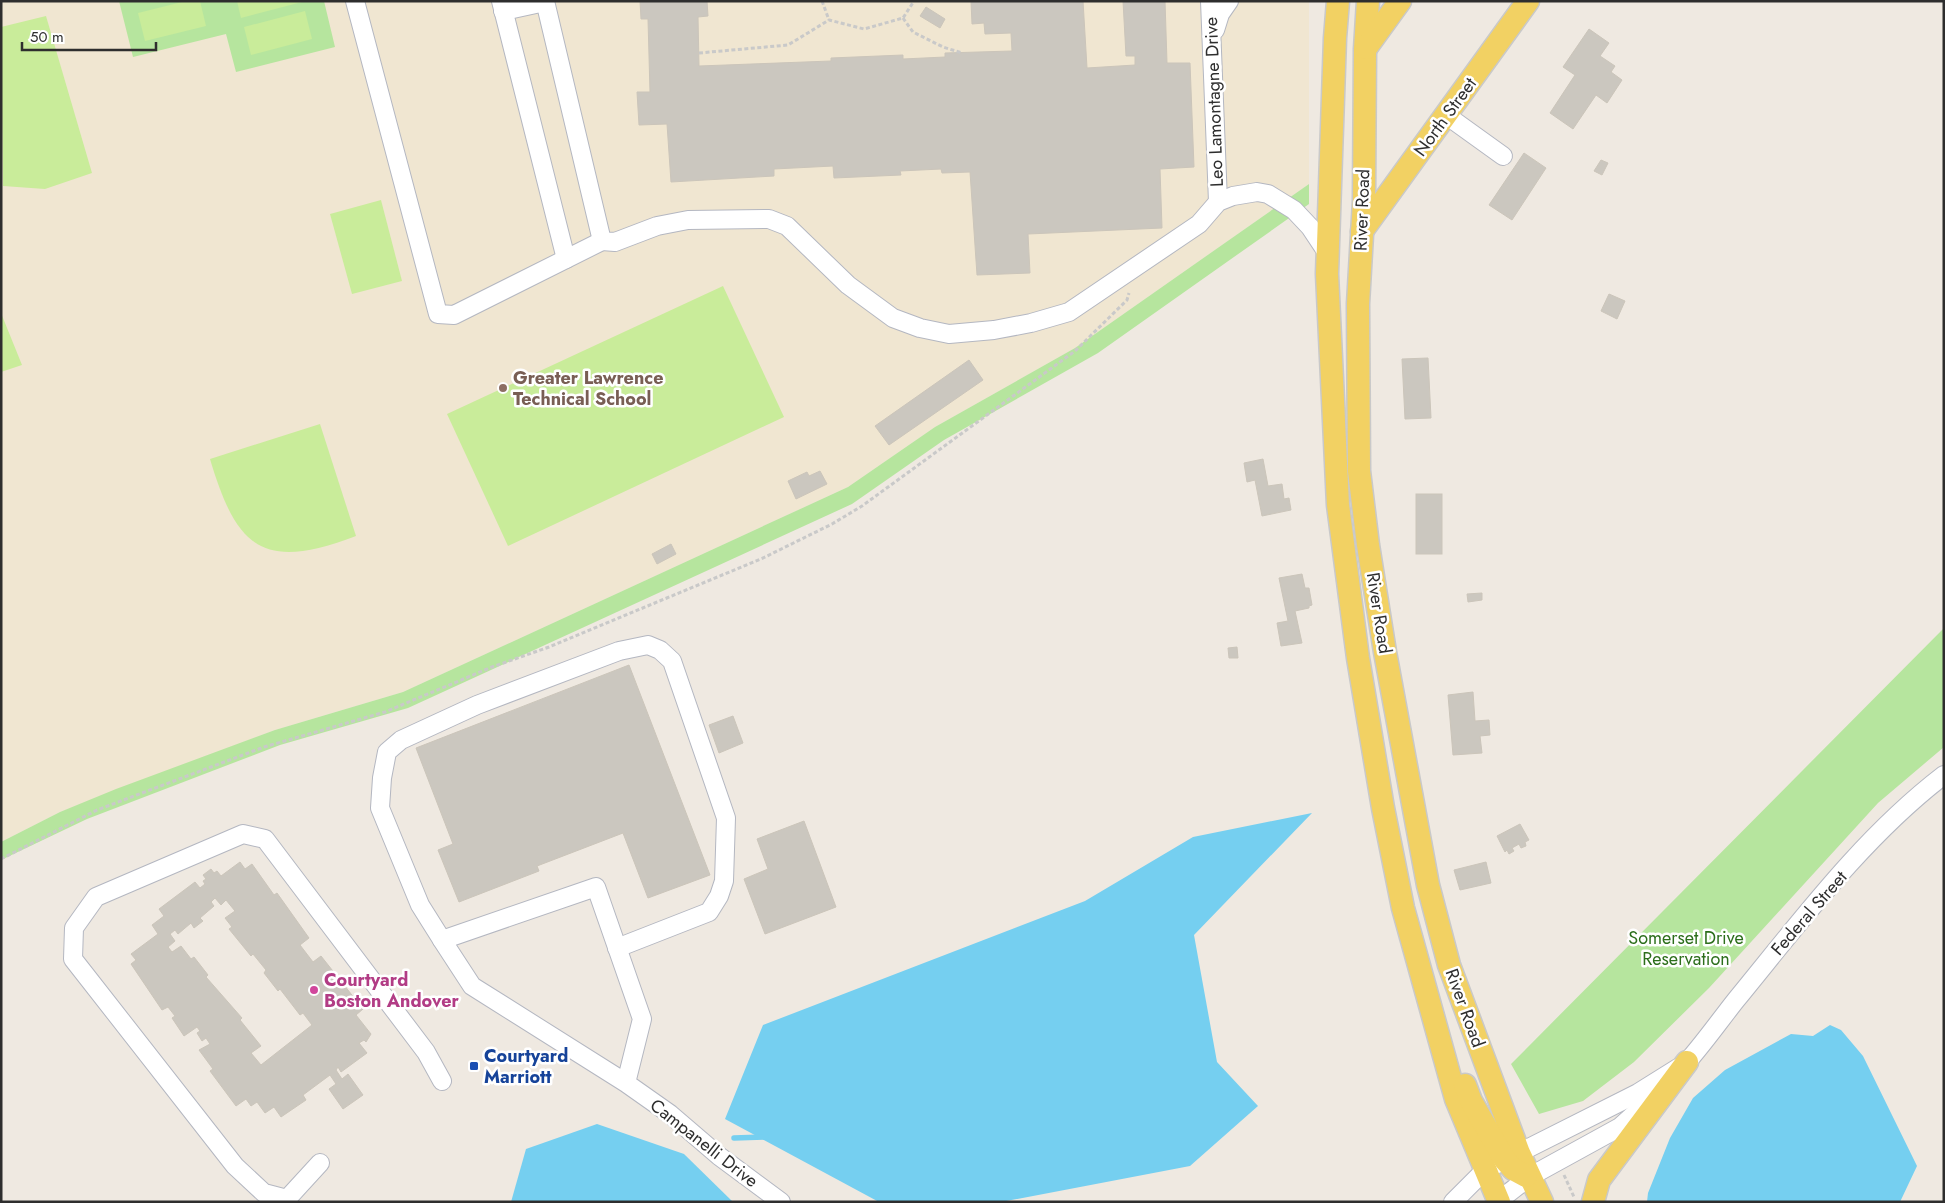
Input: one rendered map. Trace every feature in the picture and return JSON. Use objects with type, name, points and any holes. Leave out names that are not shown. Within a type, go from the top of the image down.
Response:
[{"type":"main road","name":"River Road","points":[[1338,1],[1335,38],[1328,302],[1339,515],[1358,658],[1383,808],[1403,908],[1428,1005],[1456,1100],[1498,1201]]},
{"type":"main road","name":"River Road","points":[[1368,1],[1364,200],[1358,304],[1358,471],[1385,652],[1430,894],[1449,965],[1512,1156],[1529,1177],[1542,1202]]},
{"type":"main road","points":[[1366,48],[1400,1]]},
{"type":"main road","name":"North Street","points":[[1362,232],[1528,1]]},
{"type":"main road","points":[[1428,1005],[1445,1027],[1471,1101],[1512,1156]]},
{"type":"main road","points":[[1593,1202],[1599,1180],[1687,1062]]},
{"type":"street","points":[[355,1],[438,314],[454,315],[602,241],[615,242],[657,226],[688,220],[769,219],[787,226],[848,285],[893,318],[920,328],[949,334],[994,330],[1031,323],[1069,312],[1200,224],[1218,202],[1241,194],[1257,192],[1268,194],[1294,210],[1310,227],[1328,254]]},
{"type":"street","points":[[566,259],[502,6],[545,1],[602,241]]},
{"type":"street","name":"Leo Lamontagne Drive","points":[[1210,1],[1218,202]]},
{"type":"street","points":[[1212,40],[1220,14],[1229,1]]},
{"type":"street","points":[[1446,114],[1503,156]]},
{"type":"street","name":"Campanelli Drive","points":[[617,948],[709,912],[719,896],[724,881],[726,818],[672,661],[660,650],[648,645],[620,650],[477,705],[401,740],[387,752],[382,778],[380,808],[420,905],[472,986],[626,1083],[670,1114],[719,1156],[782,1202]]},
{"type":"street","name":"Federal Street","points":[[1498,1201],[1529,1177],[1620,1127],[1644,1107],[1687,1062],[1776,951],[1890,820],[1944,775]]},
{"type":"street","points":[[320,1163],[287,1199],[264,1194],[235,1166],[73,959],[74,928],[96,897],[243,834],[265,839],[426,1052],[442,1080]]},
{"type":"street","points":[[442,940],[596,887],[642,1019],[626,1083]]},
{"type":"street","name":"Federal Street","points":[[1453,1202],[1485,1170],[1638,1093],[1687,1062]]},
{"type":"path","points":[[822,1],[829,20]]},
{"type":"path","points":[[699,53],[788,45],[829,20],[864,29],[903,18],[914,1]]},
{"type":"path","points":[[903,18],[913,32],[943,47],[962,53]]},
{"type":"path","points":[[1,859],[97,810],[264,747],[385,712],[423,698],[492,667],[549,647],[763,558],[832,524],[862,506],[1075,351],[1127,300],[1135,268]]},
{"type":"path","points":[[1560,1168],[1576,1202]]},
{"type":"shaded area","name":"Greater Lawrence Technical School","points":[[1,1],[1309,1],[1309,184],[1075,348],[935,427],[848,487],[403,692],[275,730],[60,812],[1,842]]},
{"type":"green space","points":[[119,1],[324,1],[335,47],[236,72],[226,34],[133,57]]},
{"type":"green space","points":[[186,1],[200,1],[206,26],[145,41],[138,13]]},
{"type":"green space","points":[[237,1],[302,1],[302,2],[241,18]]},
{"type":"green space","points":[[305,11],[312,39],[251,55],[244,27]]},
{"type":"green space","points":[[46,16],[92,173],[45,189],[3,186],[1,27]]},
{"type":"green space","points":[[1309,184],[1309,204],[1098,353],[944,440],[852,504],[408,708],[280,745],[87,819],[1,860],[1,842],[60,812],[116,789],[275,730],[403,692],[848,487],[935,427],[1075,348]]},
{"type":"green space","points":[[381,200],[402,281],[352,294],[330,214]]},
{"type":"green space","points":[[723,286],[784,417],[508,546],[447,414]]},
{"type":"green space","points":[[1,313],[22,365],[1,372]]},
{"type":"green space","points":[[320,424],[356,536],[298,552],[276,551],[259,545],[244,533],[231,514],[220,490],[210,459]]},
{"type":"green space","name":"Somerset Drive Reservation","points":[[1944,628],[1944,747],[1878,803],[1709,988],[1634,1062],[1583,1101],[1539,1114],[1511,1064]]},
{"type":"water","points":[[1312,813],[1194,935],[1217,1062],[1258,1106],[1190,1166],[1001,1202],[879,1202],[725,1119],[763,1025],[1085,901],[1193,837]]},
{"type":"water","points":[[1830,1025],[1841,1030],[1863,1056],[1917,1166],[1900,1202],[1647,1202],[1648,1193],[1670,1138],[1693,1098],[1725,1070],[1791,1034],[1813,1036]]},
{"type":"water","points":[[597,1124],[684,1154],[733,1202],[511,1202],[526,1149]]},
{"type":"building","points":[[640,1],[707,1],[708,16],[698,17],[699,66],[831,61],[831,58],[903,55],[903,59],[945,57],[945,53],[1012,51],[1011,33],[985,34],[984,23],[972,24],[971,1],[1083,1],[1087,68],[1135,65],[1135,56],[1126,56],[1123,1],[1165,1],[1167,63],[1190,63],[1194,167],[1160,169],[1162,228],[1028,234],[1030,273],[977,275],[970,172],[942,173],[941,169],[900,171],[901,175],[834,178],[833,166],[774,169],[774,176],[671,182],[667,124],[639,125],[637,92],[650,92],[648,19],[641,19]]},
{"type":"building","points":[[926,7],[945,19],[940,28],[920,16]]},
{"type":"building","points":[[1589,29],[1609,43],[1600,56],[1615,66],[1611,72],[1622,80],[1607,103],[1596,95],[1573,129],[1550,113],[1575,75],[1563,67]]},
{"type":"building","points":[[1524,153],[1546,168],[1512,220],[1489,205]]},
{"type":"building","points":[[1601,160],[1608,163],[1602,175],[1594,171]]},
{"type":"building","points":[[1609,294],[1625,301],[1617,319],[1601,311]]},
{"type":"building","points":[[1428,358],[1431,418],[1405,419],[1402,359]]},
{"type":"building","points":[[969,360],[983,380],[889,445],[875,426]]},
{"type":"building","points":[[1263,459],[1268,486],[1282,484],[1284,499],[1289,498],[1291,510],[1262,516],[1255,480],[1247,482],[1244,463]]},
{"type":"building","points":[[820,471],[827,484],[796,499],[788,481],[807,472],[809,476]]},
{"type":"building","points":[[1416,494],[1442,494],[1442,554],[1416,554]]},
{"type":"building","points":[[671,544],[676,554],[657,564],[652,554]]},
{"type":"building","points":[[1302,574],[1305,588],[1309,588],[1312,605],[1309,608],[1295,611],[1302,643],[1281,646],[1277,623],[1288,621],[1279,578]]},
{"type":"building","points":[[1482,593],[1482,600],[1468,602],[1467,594]]},
{"type":"building","points":[[1237,647],[1238,658],[1229,658],[1228,648]]},
{"type":"building","points":[[629,665],[710,875],[648,898],[623,833],[537,866],[539,871],[459,902],[438,850],[453,844],[416,748]]},
{"type":"building","points":[[1473,692],[1475,721],[1489,720],[1490,735],[1480,736],[1482,753],[1453,755],[1448,695]]},
{"type":"building","points":[[733,716],[743,743],[719,753],[709,725]]},
{"type":"building","points":[[804,821],[836,907],[765,934],[744,879],[768,869],[757,839]]},
{"type":"building","points":[[1520,824],[1529,840],[1525,842],[1526,846],[1521,848],[1519,844],[1512,848],[1514,851],[1509,854],[1507,850],[1505,852],[1497,836]]},
{"type":"building","name":"Courtyard Boston Andover","points":[[240,862],[245,869],[252,864],[274,895],[277,893],[309,938],[300,945],[313,962],[321,956],[363,1009],[356,1015],[371,1034],[366,1042],[364,1040],[359,1043],[367,1053],[341,1072],[338,1067],[336,1070],[342,1079],[348,1074],[363,1095],[343,1109],[329,1089],[336,1084],[330,1075],[303,1095],[306,1100],[281,1117],[274,1107],[265,1113],[257,1102],[251,1106],[246,1099],[236,1106],[210,1071],[213,1069],[199,1050],[210,1044],[206,1038],[202,1041],[197,1033],[200,1031],[197,1027],[184,1036],[172,1018],[175,1016],[168,1007],[162,1010],[131,964],[136,960],[131,954],[158,934],[152,925],[164,916],[159,909],[195,882],[200,888],[205,884],[203,881],[206,879],[203,875],[211,869],[214,873],[217,871],[221,876]],"holes":[[[215,898],[221,905],[226,900],[235,911],[225,918],[232,927],[229,929],[251,956],[253,954],[266,970],[264,973],[278,991],[280,989],[300,1015],[303,1013],[312,1025],[261,1065],[251,1053],[261,1046],[240,1020],[242,1018],[206,977],[208,975],[194,957],[191,959],[181,946],[172,952],[168,947],[175,941],[170,934],[175,930],[178,934],[191,923],[194,928],[203,921],[200,918],[214,906],[211,902]]]},
{"type":"building","points":[[1486,862],[1491,883],[1460,890],[1454,870]]},
{"type":"waterway","points":[[734,1138],[766,1137]]},
{"type":"place","name":"Greater Lawrence Technical School","points":[[503,388]]},
{"type":"place","name":"Courtyard Boston Andover","points":[[314,990]]},
{"type":"place","name":"Courtyard Marriott","points":[[474,1066]]}]
